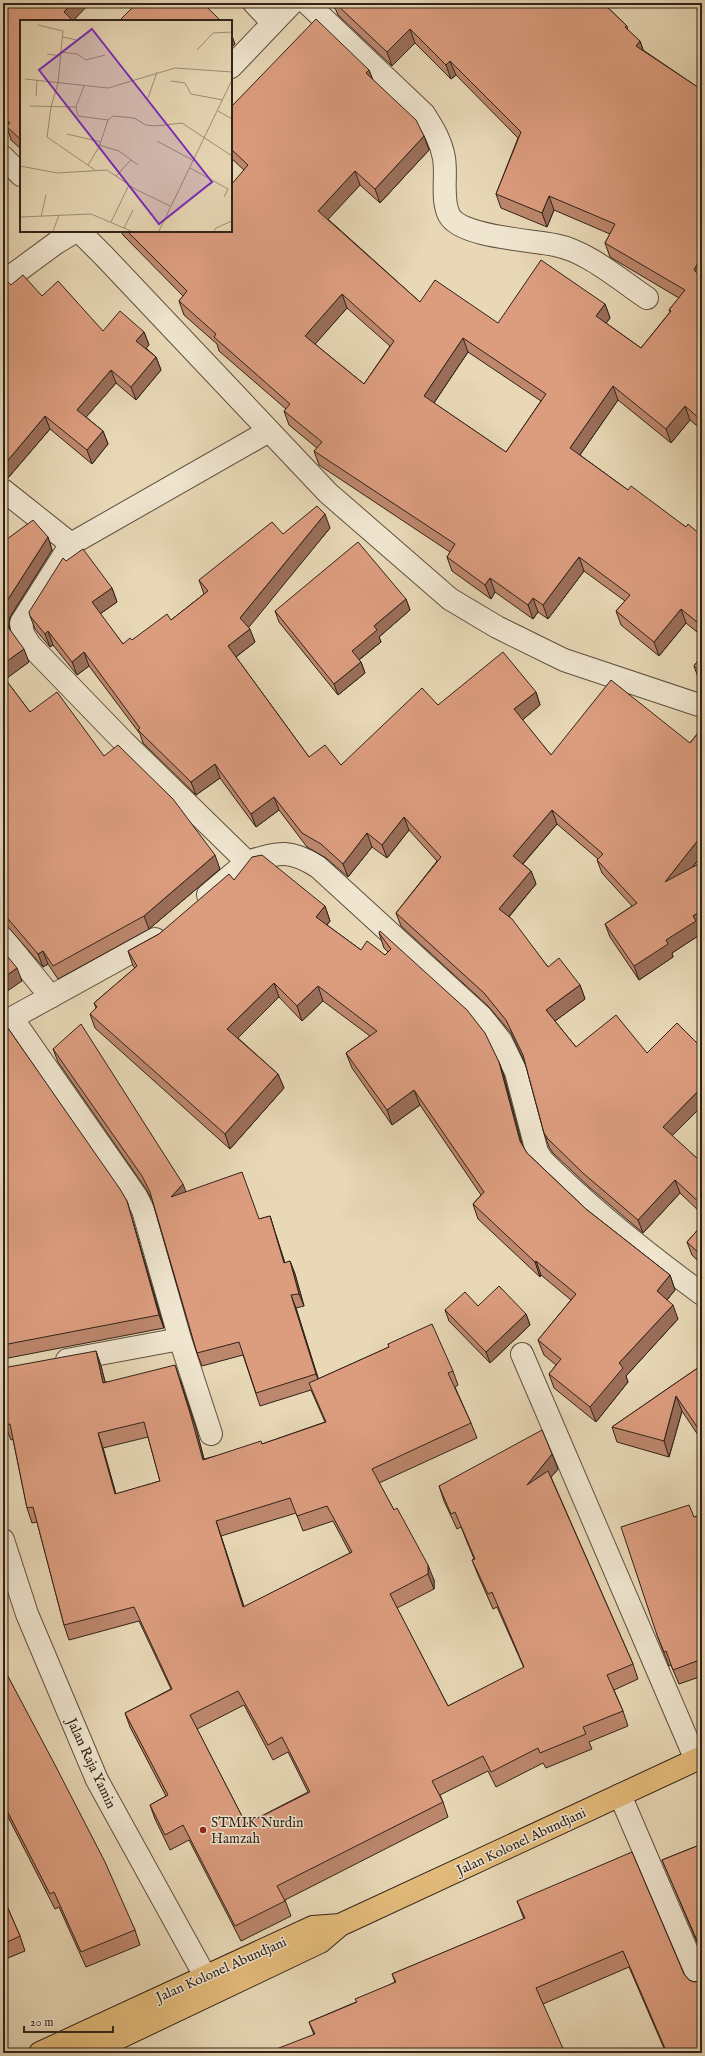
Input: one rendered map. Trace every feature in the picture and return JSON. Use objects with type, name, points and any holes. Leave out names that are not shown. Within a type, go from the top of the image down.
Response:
[{"type":"main road","name":"Jalan Kolonel Abundjani","points":[[87,2053],[320,1942],[340,1925],[699,1758]]},
{"type":"main road","name":"Jalan Kolonel Abundjani","points":[[40,2053],[313,1927],[340,1925]]},
{"type":"street","points":[[254,3],[273,23]]},
{"type":"street","points":[[232,66],[292,3]]},
{"type":"street","points":[[307,3],[424,114],[436,133],[444,158],[446,203],[449,215],[457,226],[480,233],[557,245],[574,251],[647,298]]},
{"type":"street","points":[[3,157],[20,174]]},
{"type":"street","points":[[3,282],[56,243],[75,232]]},
{"type":"street","points":[[78,232],[328,493],[450,598],[497,628],[564,660],[702,706]]},
{"type":"street","points":[[247,862],[117,736],[30,645],[23,634],[21,623],[71,544],[269,431]]},
{"type":"street","points":[[3,490],[71,544]]},
{"type":"street","points":[[192,908],[247,862],[279,853],[299,857],[318,867],[481,1016],[501,1041],[516,1072],[537,1152],[543,1161],[602,1217],[655,1260],[702,1294]]},
{"type":"street","points":[[168,929],[156,939],[7,1020],[136,1196],[143,1210],[180,1339],[211,1434]]},
{"type":"street","points":[[3,938],[51,997]]},
{"type":"street","points":[[49,1363],[180,1339]]},
{"type":"street","points":[[522,1354],[699,1758]]},
{"type":"street","name":"Jalan Raja Yamin","points":[[3,1542],[26,1614],[97,1780],[205,1976]]},
{"type":"street","points":[[620,1795],[702,1986]]},
{"type":"building","points":[[3,3],[72,3],[64,12],[72,20],[20,20],[20,139],[6,126],[10,123],[3,117]]},
{"type":"building","points":[[137,3],[203,3],[220,20],[120,20]]},
{"type":"building","points":[[335,3],[603,3],[640,41],[636,46],[702,90],[702,255],[694,270],[702,277],[702,421],[685,406],[666,429],[613,386],[570,448],[628,490],[631,486],[686,527],[688,524],[702,536],[702,626],[681,609],[654,642],[616,611],[630,595],[579,557],[543,605],[533,598],[528,605],[490,578],[485,585],[447,557],[455,544],[314,451],[322,442],[284,411],[290,404],[214,337],[216,334],[179,301],[187,291],[128,232],[232,232],[232,184],[248,165],[232,150],[232,106],[316,19],[369,70],[366,73],[416,120],[424,136],[375,189],[355,171],[318,211],[420,302],[435,280],[498,323],[541,260],[605,304],[596,316],[641,348],[671,311],[669,310],[685,290],[605,243],[615,224],[549,196],[542,213],[496,194],[521,132],[450,61],[446,65],[410,29],[387,52]],"holes":[[[342,294],[394,341],[364,384],[305,336]],[[463,338],[546,394],[506,452],[424,396]]]},
{"type":"building","points":[[23,275],[42,296],[58,281],[103,331],[120,311],[144,332],[136,341],[156,357],[131,387],[111,370],[77,410],[103,431],[87,450],[45,416],[3,465],[3,280],[5,279],[11,285]]},
{"type":"building","points":[[317,506],[325,514],[240,618],[250,629],[228,646],[309,757],[325,745],[341,765],[422,688],[438,705],[503,652],[536,692],[514,709],[551,755],[611,680],[690,743],[702,728],[702,835],[665,882],[702,862],[702,910],[693,916],[696,921],[666,940],[668,944],[634,966],[605,924],[637,903],[597,860],[603,854],[552,810],[513,856],[531,871],[499,909],[512,919],[548,967],[559,958],[580,985],[546,1010],[576,1047],[616,1015],[647,1053],[677,1023],[702,1048],[702,1087],[663,1127],[700,1161],[702,1159],[702,1205],[675,1180],[638,1220],[584,1174],[548,1139],[544,1133],[523,1055],[506,1020],[484,993],[396,913],[441,857],[404,817],[382,845],[367,833],[343,864],[321,844],[302,833],[274,797],[251,814],[215,764],[191,782],[138,730],[140,728],[84,652],[72,662],[48,631],[45,634],[30,616],[29,612],[63,558],[66,561],[83,549],[112,588],[92,602],[123,644],[130,638],[132,640],[167,614],[171,620],[208,591],[199,580],[272,522],[283,534]]},
{"type":"building","points":[[33,520],[48,537],[5,604],[4,612],[8,627],[24,649],[3,664],[3,542]]},
{"type":"building","points":[[358,542],[406,599],[374,626],[377,630],[352,651],[361,662],[334,684],[275,611]]},
{"type":"building","points":[[702,655],[702,673],[694,666]]},
{"type":"building","points":[[3,676],[30,712],[57,692],[104,756],[118,745],[173,799],[215,855],[144,916],[53,966],[43,951],[38,954],[3,913]]},
{"type":"building","points":[[262,855],[325,906],[316,917],[361,950],[367,941],[385,955],[391,949],[379,933],[380,931],[467,1010],[485,1033],[499,1062],[520,1141],[527,1153],[586,1209],[670,1275],[657,1291],[673,1305],[619,1363],[623,1368],[590,1407],[549,1374],[561,1359],[538,1340],[576,1294],[536,1261],[535,1262],[473,1204],[484,1192],[414,1090],[387,1110],[346,1053],[377,1031],[318,986],[297,1006],[274,983],[227,1029],[278,1074],[225,1134],[90,1014],[97,1007],[94,1003],[137,966],[128,951],[159,934],[229,874],[234,880],[252,857]]},
{"type":"building","points":[[3,951],[17,968],[3,978]]},
{"type":"building","points":[[3,1021],[127,1201],[159,1315],[3,1345]]},
{"type":"building","points":[[81,1024],[183,1184],[171,1197],[242,1172],[259,1219],[270,1216],[284,1263],[290,1261],[299,1294],[291,1295],[316,1374],[256,1393],[239,1342],[197,1353],[150,1192],[142,1176],[53,1049]]},
{"type":"building","points":[[702,1225],[702,1256],[687,1242]]},
{"type":"building","points":[[499,1286],[526,1314],[486,1352],[445,1310],[465,1292],[478,1306]]},
{"type":"building","points":[[432,1324],[453,1371],[448,1373],[471,1423],[372,1469],[394,1510],[397,1508],[428,1565],[428,1574],[390,1594],[448,1706],[524,1667],[492,1592],[488,1594],[472,1560],[475,1559],[455,1512],[451,1514],[439,1486],[542,1430],[552,1454],[527,1485],[548,1471],[633,1664],[607,1675],[623,1711],[583,1727],[586,1734],[540,1753],[538,1748],[491,1772],[483,1756],[432,1781],[443,1802],[277,1886],[285,1901],[235,1926],[183,1825],[165,1835],[150,1805],[168,1795],[125,1713],[172,1689],[134,1607],[64,1625],[33,1507],[27,1508],[10,1424],[5,1425],[3,1416],[3,1390],[6,1389],[3,1379],[3,1368],[96,1351],[103,1383],[175,1365],[203,1460],[261,1441],[262,1444],[326,1422],[309,1383],[389,1347],[388,1344]],"holes":[[[144,1422],[160,1481],[115,1494],[98,1433]],[[290,1498],[297,1516],[327,1506],[352,1552],[243,1607],[216,1521]],[[238,1691],[268,1745],[282,1737],[310,1792],[246,1824],[190,1715]]]},
{"type":"building","points":[[702,1365],[702,1434],[676,1396],[664,1441],[612,1427]]},
{"type":"building","points":[[689,1505],[694,1517],[702,1515],[702,1659],[673,1670],[666,1651],[664,1652],[657,1635],[621,1527]]},
{"type":"building","points":[[3,1667],[105,1862],[135,1930],[81,1952],[54,1892],[50,1894],[3,1803]]},
{"type":"building","points":[[702,1844],[702,1952],[662,1860]]},
{"type":"building","points":[[632,1852],[684,1974],[689,1980],[694,1982],[702,1980],[702,2053],[667,2053],[623,1951],[536,1988],[565,2053],[266,2053],[315,2034],[309,2022],[357,2002],[355,1999],[396,1982],[392,1974],[525,1918],[517,1901]]},
{"type":"building","points":[[3,1897],[20,1936],[3,1944]]},
{"type":"place","name":"STMIK Nurdin Hamzah","points":[[203,1830]]}]
